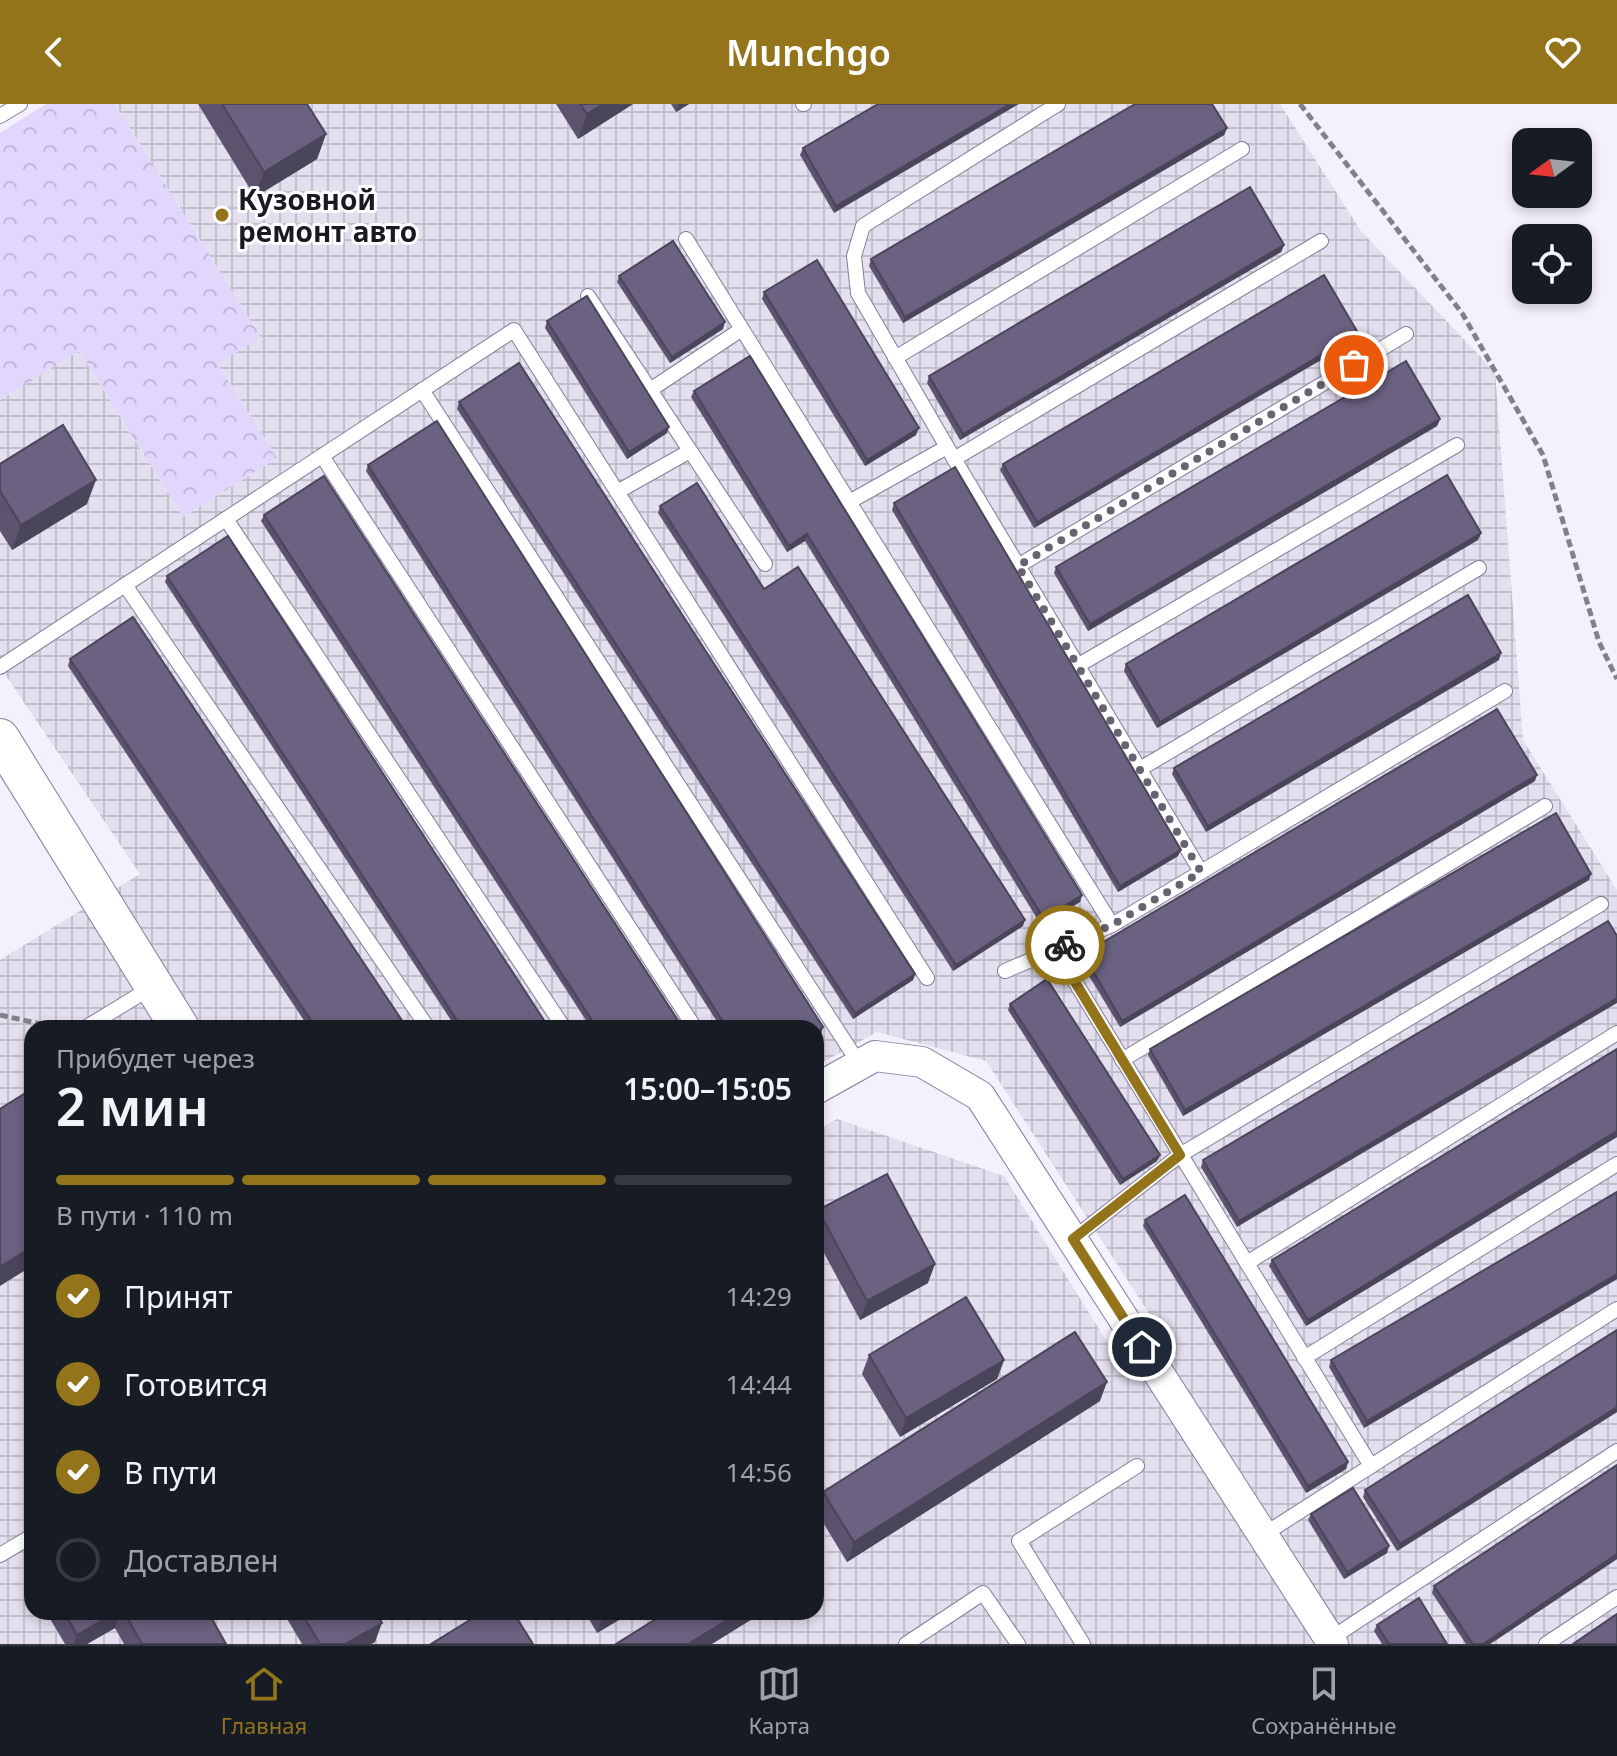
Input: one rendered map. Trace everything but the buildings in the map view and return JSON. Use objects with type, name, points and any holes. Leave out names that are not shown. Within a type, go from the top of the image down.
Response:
[{"type":"street","points":[[0,738],[175,1020]]},
{"type":"street","points":[[824,1085],[875,1056],[922,1062],[980,1096],[1331,1641]]},
{"type":"lane","points":[[0,116],[20,104]]},
{"type":"lane","points":[[1058,104],[863,226],[854,256],[858,293],[1201,872]]},
{"type":"lane","points":[[895,358],[1242,149]]},
{"type":"lane","points":[[686,239],[1112,925]]},
{"type":"lane","points":[[849,502],[950,453],[1321,241]]},
{"type":"lane","points":[[588,296],[765,564]]},
{"type":"lane","points":[[650,390],[742,329]]},
{"type":"lane","points":[[0,667],[514,330],[927,978]]},
{"type":"lane","points":[[1018,566],[1406,334]]},
{"type":"lane","points":[[422,390],[860,1065]]},
{"type":"lane","points":[[1077,666],[1457,445]]},
{"type":"lane","points":[[617,492],[690,451]]},
{"type":"lane","points":[[322,456],[690,1020]]},
{"type":"lane","points":[[226,519],[559,1020]]},
{"type":"lane","points":[[1140,769],[1479,568]]},
{"type":"lane","points":[[125,585],[423,1020]]},
{"type":"lane","points":[[1005,971],[1112,925],[1505,691]]},
{"type":"lane","points":[[1122,1060],[1545,806]]},
{"type":"lane","points":[[1073,1239],[1180,1155],[1601,904]]},
{"type":"lane","points":[[1055,949],[1371,1466]]},
{"type":"lane","points":[[98,1020],[154,986]]},
{"type":"lane","points":[[1247,1263],[1617,1033]]},
{"type":"lane","points":[[1304,1358],[1617,1164]]},
{"type":"lane","points":[[1263,1535],[1617,1309]]},
{"type":"lane","points":[[1331,1641],[1617,1451]]},
{"type":"lane","points":[[1083,1644],[1019,1541],[1137,1466]]},
{"type":"lane","points":[[0,1555],[24,1541]]},
{"type":"lane","points":[[906,1644],[983,1593],[1018,1644]]},
{"type":"lane","points":[[1546,1644],[1617,1597]]},
{"type":"path","points":[[1300,104],[1462,313],[1543,455],[1599,642],[1617,679]]},
{"type":"path","points":[[0,1015],[24,1020]]},
{"type":"shaded area","points":[[115,104],[1280,104],[1361,231],[1495,372],[1523,740],[1617,890],[1617,1644],[0,1644],[0,960],[140,874],[0,667],[0,400],[79,351],[183,517],[277,458],[218,364],[260,336]]},
{"type":"green space","points":[[46,104],[115,104],[261,337],[218,364],[277,458],[183,517],[79,351],[0,400],[0,133]]},
{"type":"way so far","points":[[1065,945],[1112,925],[1201,872],[1018,566],[1354,365]]},
{"type":"place","name":"Кузовной ремонт авто","points":[[222,215]]},
{"type":"route","points":[[1065,945],[1055,949],[1180,1155],[1073,1239],[1142,1347]]}]
